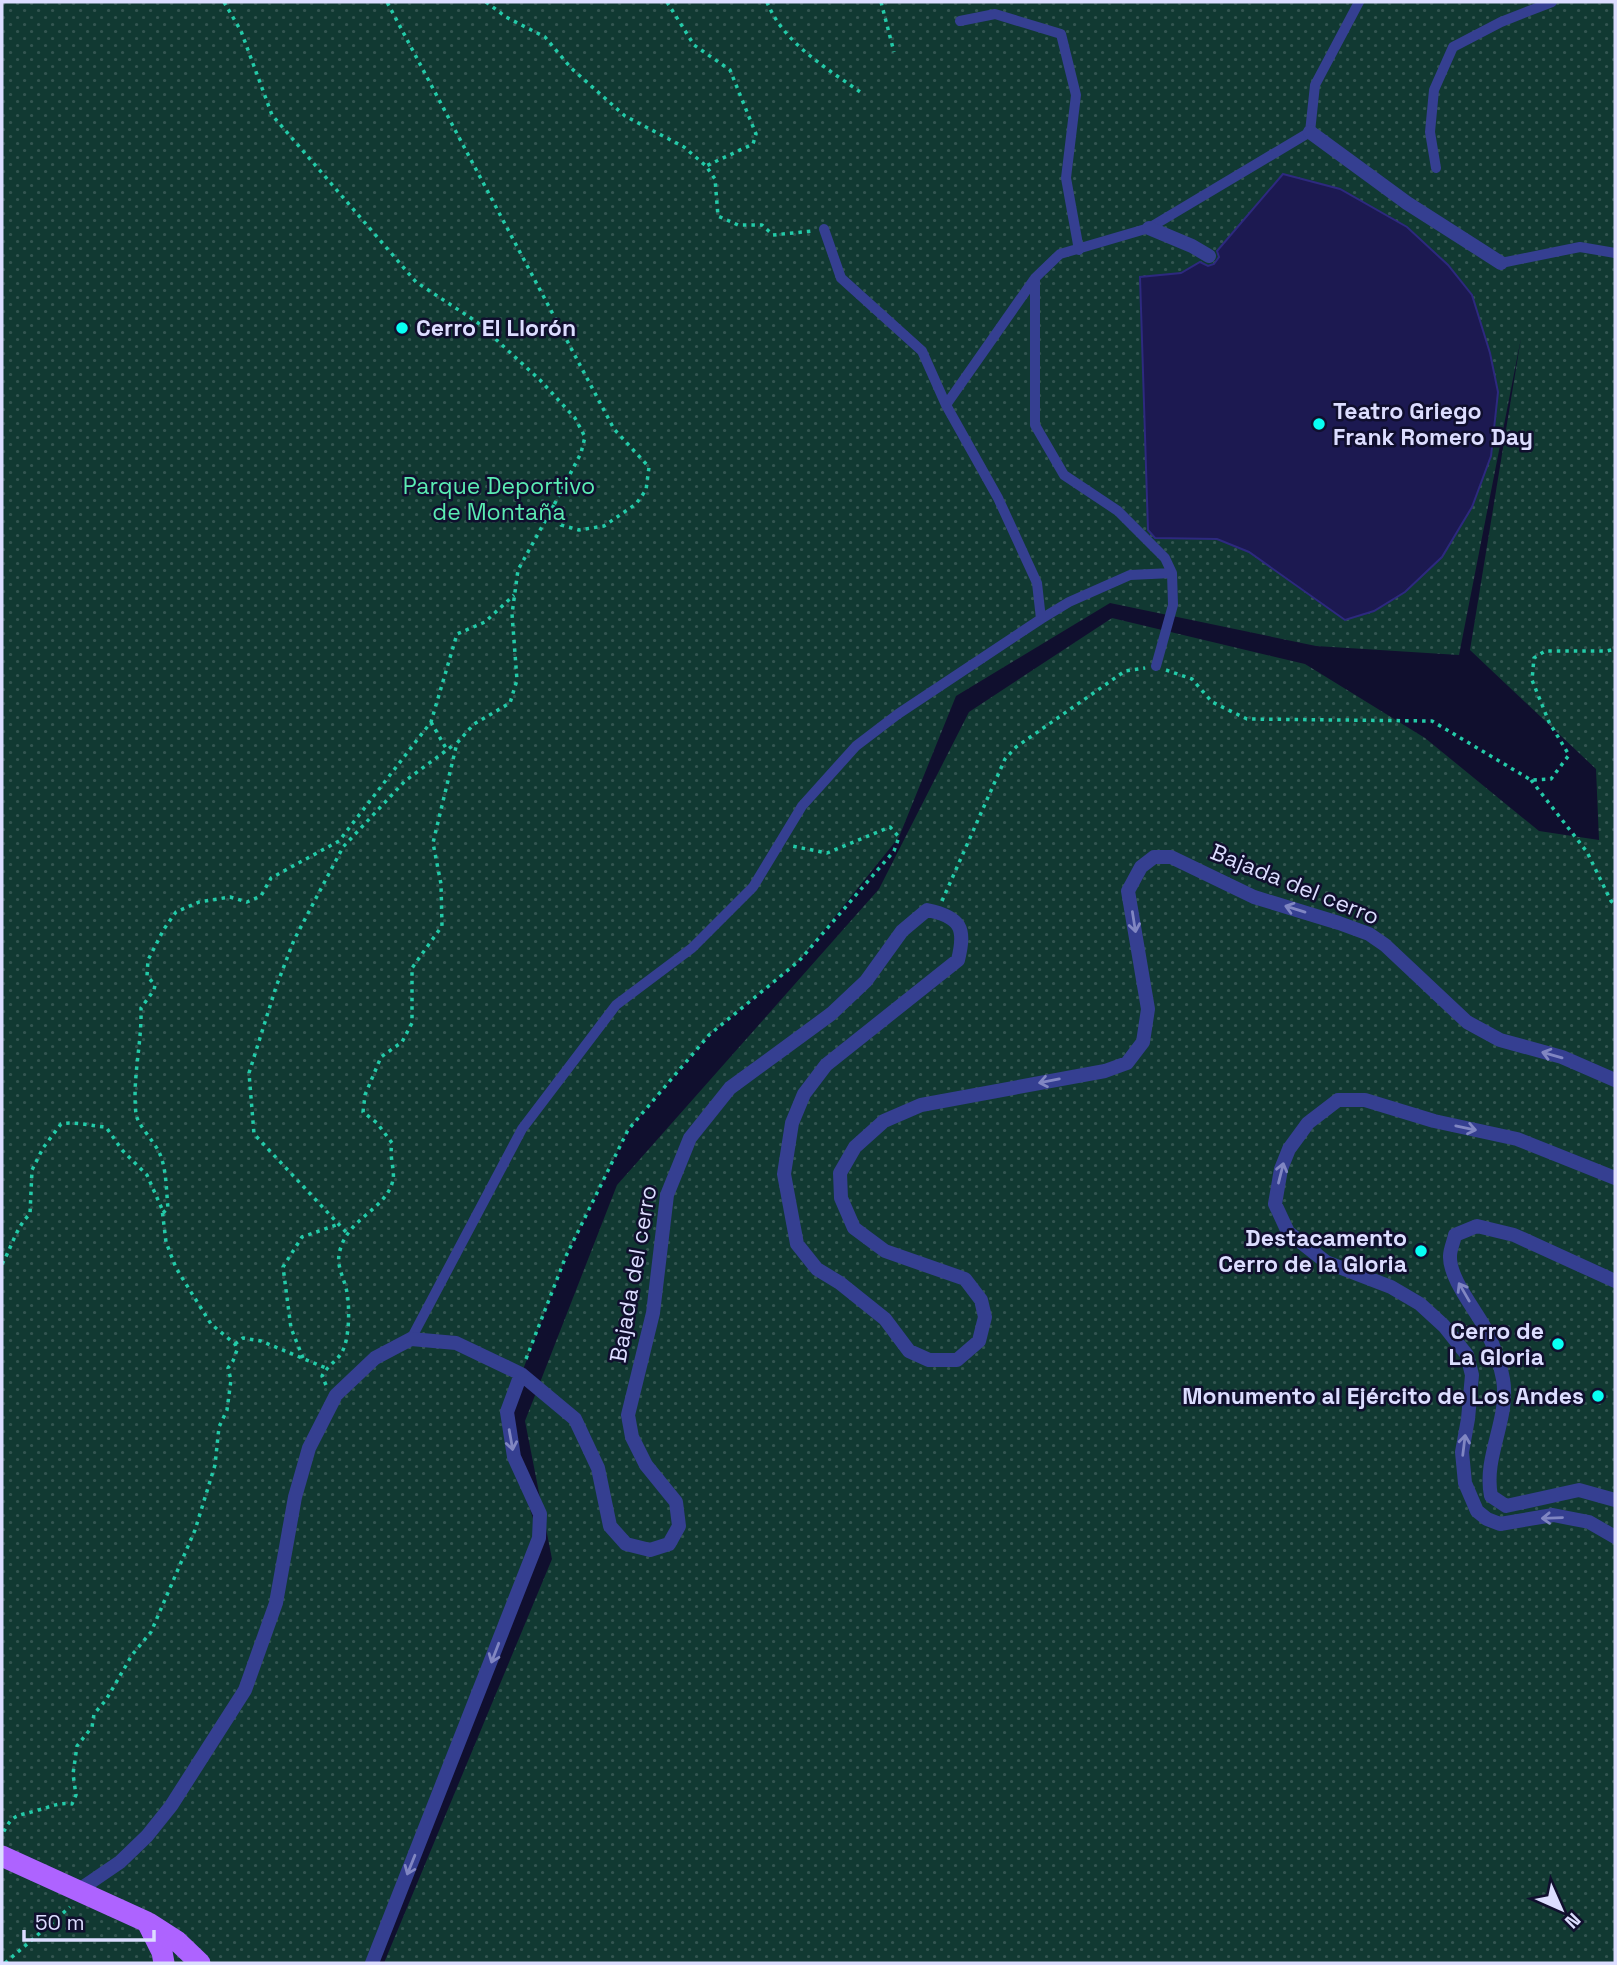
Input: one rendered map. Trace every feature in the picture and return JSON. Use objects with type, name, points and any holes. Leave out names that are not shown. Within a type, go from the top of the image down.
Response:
[{"type":"main road","points":[[2,1856],[75,1898],[147,1922],[177,1941],[200,1963]]},
{"type":"main road","points":[[147,1922],[162,1952],[164,1963]]},
{"type":"street","points":[[1310,132],[1407,203],[1500,263]]},
{"type":"street","points":[[1149,228],[1209,256]]},
{"type":"street","name":"Bajada del cerro","points":[[411,1339],[457,1343],[521,1374],[575,1419],[598,1468],[610,1526],[626,1544],[650,1550],[669,1544],[679,1526],[676,1502],[646,1465],[632,1437],[628,1415],[653,1313],[667,1195],[690,1138],[730,1088],[831,1014],[866,981],[902,931],[927,910],[944,914],[958,923],[963,939],[958,960],[826,1065],[804,1094],[792,1123],[784,1174],[797,1244],[817,1269],[840,1283],[885,1319],[909,1351],[929,1360],[957,1360],[979,1341],[985,1317],[981,1300],[965,1279],[885,1251],[854,1228],[841,1198],[840,1173],[855,1147],[884,1121],[920,1105],[1105,1071],[1127,1063],[1143,1042],[1148,1009],[1128,891],[1141,867],[1154,857],[1171,856],[1254,897],[1369,934],[1385,945],[1467,1022],[1500,1040],[1562,1057],[1615,1080]]},
{"type":"street","points":[[1615,1178],[1517,1139],[1434,1121],[1365,1100],[1338,1100],[1308,1123],[1289,1149],[1281,1170],[1275,1204],[1288,1232],[1326,1262],[1391,1287],[1420,1304],[1444,1326],[1466,1355],[1472,1375],[1462,1452],[1465,1483],[1477,1510],[1487,1519],[1500,1524],[1553,1515],[1589,1522],[1615,1536]]},
{"type":"street","points":[[1615,1281],[1514,1235],[1477,1226],[1455,1235],[1449,1256],[1455,1276],[1497,1354],[1504,1381],[1502,1417],[1493,1447],[1488,1480],[1491,1496],[1506,1506],[1579,1490],[1615,1500]]},
{"type":"street","points":[[75,1898],[120,1862],[147,1836],[171,1807],[245,1690],[276,1603],[295,1497],[309,1448],[336,1395],[375,1358],[411,1339]]},
{"type":"street","points":[[372,1963],[539,1538],[540,1514],[514,1457],[507,1412],[521,1374]]},
{"type":"street","points":[[1477,1510],[1491,1496]]},
{"type":"lane","points":[[946,405],[1035,278],[1060,254],[1149,228],[1310,132],[1315,85],[1359,2]]},
{"type":"lane","points":[[1436,168],[1430,132],[1434,90],[1453,47],[1501,22],[1552,2]]},
{"type":"lane","points":[[960,21],[995,14],[1061,34],[1076,94],[1066,178],[1079,250]]},
{"type":"lane","points":[[824,229],[841,278],[922,351],[946,405],[998,498],[1037,583],[1041,620]]},
{"type":"lane","points":[[1500,263],[1580,247],[1615,253]]},
{"type":"lane","points":[[1035,278],[1035,425],[1065,475],[1118,511],[1165,558],[1172,573],[1173,605],[1156,666]]},
{"type":"lane","points":[[411,1339],[522,1129],[616,1005],[701,940],[753,887],[802,806],[856,747],[898,714],[1069,602],[1130,575],[1172,573]]},
{"type":"path","points":[[223,2],[241,31],[272,115],[416,282],[477,322],[540,380],[575,418],[585,437],[554,505],[518,570],[512,614],[517,680],[510,703],[474,724],[457,743],[405,780],[342,847],[293,940],[249,1073],[254,1134],[346,1233]]},
{"type":"path","points":[[387,2],[614,429],[649,467],[646,490],[636,504],[604,526],[579,530],[561,524],[554,505]]},
{"type":"path","points":[[486,2],[506,17],[545,37],[571,68],[625,116],[684,147],[706,166],[715,179],[718,216],[738,225],[762,225],[773,234],[824,229]]},
{"type":"path","points":[[667,2],[694,45],[730,70],[756,134],[753,144],[706,166]]},
{"type":"path","points":[[766,2],[773,19],[810,56],[863,93]]},
{"type":"path","points":[[881,2],[894,52]]},
{"type":"path","points":[[163,1213],[168,1208],[165,1173],[158,1150],[136,1115],[135,1067],[142,1027],[141,1007],[155,985],[147,976],[148,960],[164,929],[176,912],[200,902],[230,897],[247,902],[261,896],[271,878],[339,841],[431,722],[457,634],[485,622],[515,593]]},
{"type":"path","points":[[1531,780],[1551,779],[1569,755],[1549,722],[1532,680],[1534,658],[1545,651],[1615,649]]},
{"type":"path","points":[[937,912],[1005,759],[1016,747],[1125,671],[1156,666],[1192,679],[1212,702],[1247,719],[1432,721],[1531,780],[1587,852],[1615,904]]},
{"type":"path","points":[[431,722],[447,750]]},
{"type":"path","points":[[336,1395],[323,1381],[322,1376],[342,1352],[348,1322],[346,1289],[338,1265],[341,1246],[346,1233],[379,1204],[393,1181],[389,1156],[392,1143],[377,1123],[363,1112],[364,1103],[381,1057],[402,1042],[412,1023],[412,968],[442,926],[441,884],[433,843],[457,743]]},
{"type":"path","points":[[521,1374],[566,1256],[628,1130],[709,1035],[799,961],[894,851],[899,837],[890,827],[827,853],[780,843]]},
{"type":"path","points":[[339,841],[342,847]]},
{"type":"path","points":[[2,1264],[15,1240],[19,1225],[30,1214],[32,1170],[43,1148],[61,1124],[72,1122],[84,1126],[106,1127],[122,1150],[147,1175],[163,1213],[166,1242],[176,1268],[211,1324],[235,1344],[237,1350],[228,1368],[231,1380],[227,1410],[219,1427],[215,1465],[195,1530],[152,1632],[132,1655],[106,1700],[94,1714],[92,1727],[77,1746],[73,1774],[76,1795],[72,1804],[56,1803],[38,1811],[20,1813],[8,1823],[2,1835]]},
{"type":"path","points":[[303,1359],[290,1328],[283,1267],[302,1237],[339,1224]]},
{"type":"path","points":[[235,1344],[243,1338],[261,1341],[326,1368]]},
{"type":"path","points":[[5,1963],[75,1898]]},
{"type":"green space","name":"Parque Deportivo de Montaña","points":[[2,2],[1615,2],[1615,1963],[384,1963],[552,1559],[525,1421],[617,1185],[879,889],[969,712],[1112,618],[1305,664],[1425,738],[1539,831],[1599,840],[1596,769],[1470,650],[1521,338],[1459,655],[1316,646],[1110,603],[956,696],[899,837],[799,961],[709,1035],[628,1130],[566,1256],[507,1412],[514,1457],[539,1538],[375,1963],[2,1963]]},
{"type":"building","name":"Teatro Griego Frank Romero Day","points":[[1283,174],[1340,189],[1407,227],[1448,265],[1472,295],[1490,353],[1498,392],[1491,456],[1472,507],[1442,557],[1405,592],[1374,611],[1345,620],[1249,552],[1217,539],[1155,538],[1148,530],[1140,277],[1181,273],[1200,262],[1208,266],[1214,264],[1219,257],[1217,251]]},
{"type":"place","name":"Cerro El Llorón","points":[[402,328]]},
{"type":"place","name":"Teatro Griego Frank Romero Day","points":[[1319,424]]},
{"type":"place","name":"Destacamento Cerro de la Gloria","points":[[1421,1251]]},
{"type":"place","name":"Cerro de La Gloria","points":[[1558,1344]]},
{"type":"place","name":"Monumento al Ejército de Los Andes","points":[[1598,1396]]}]
